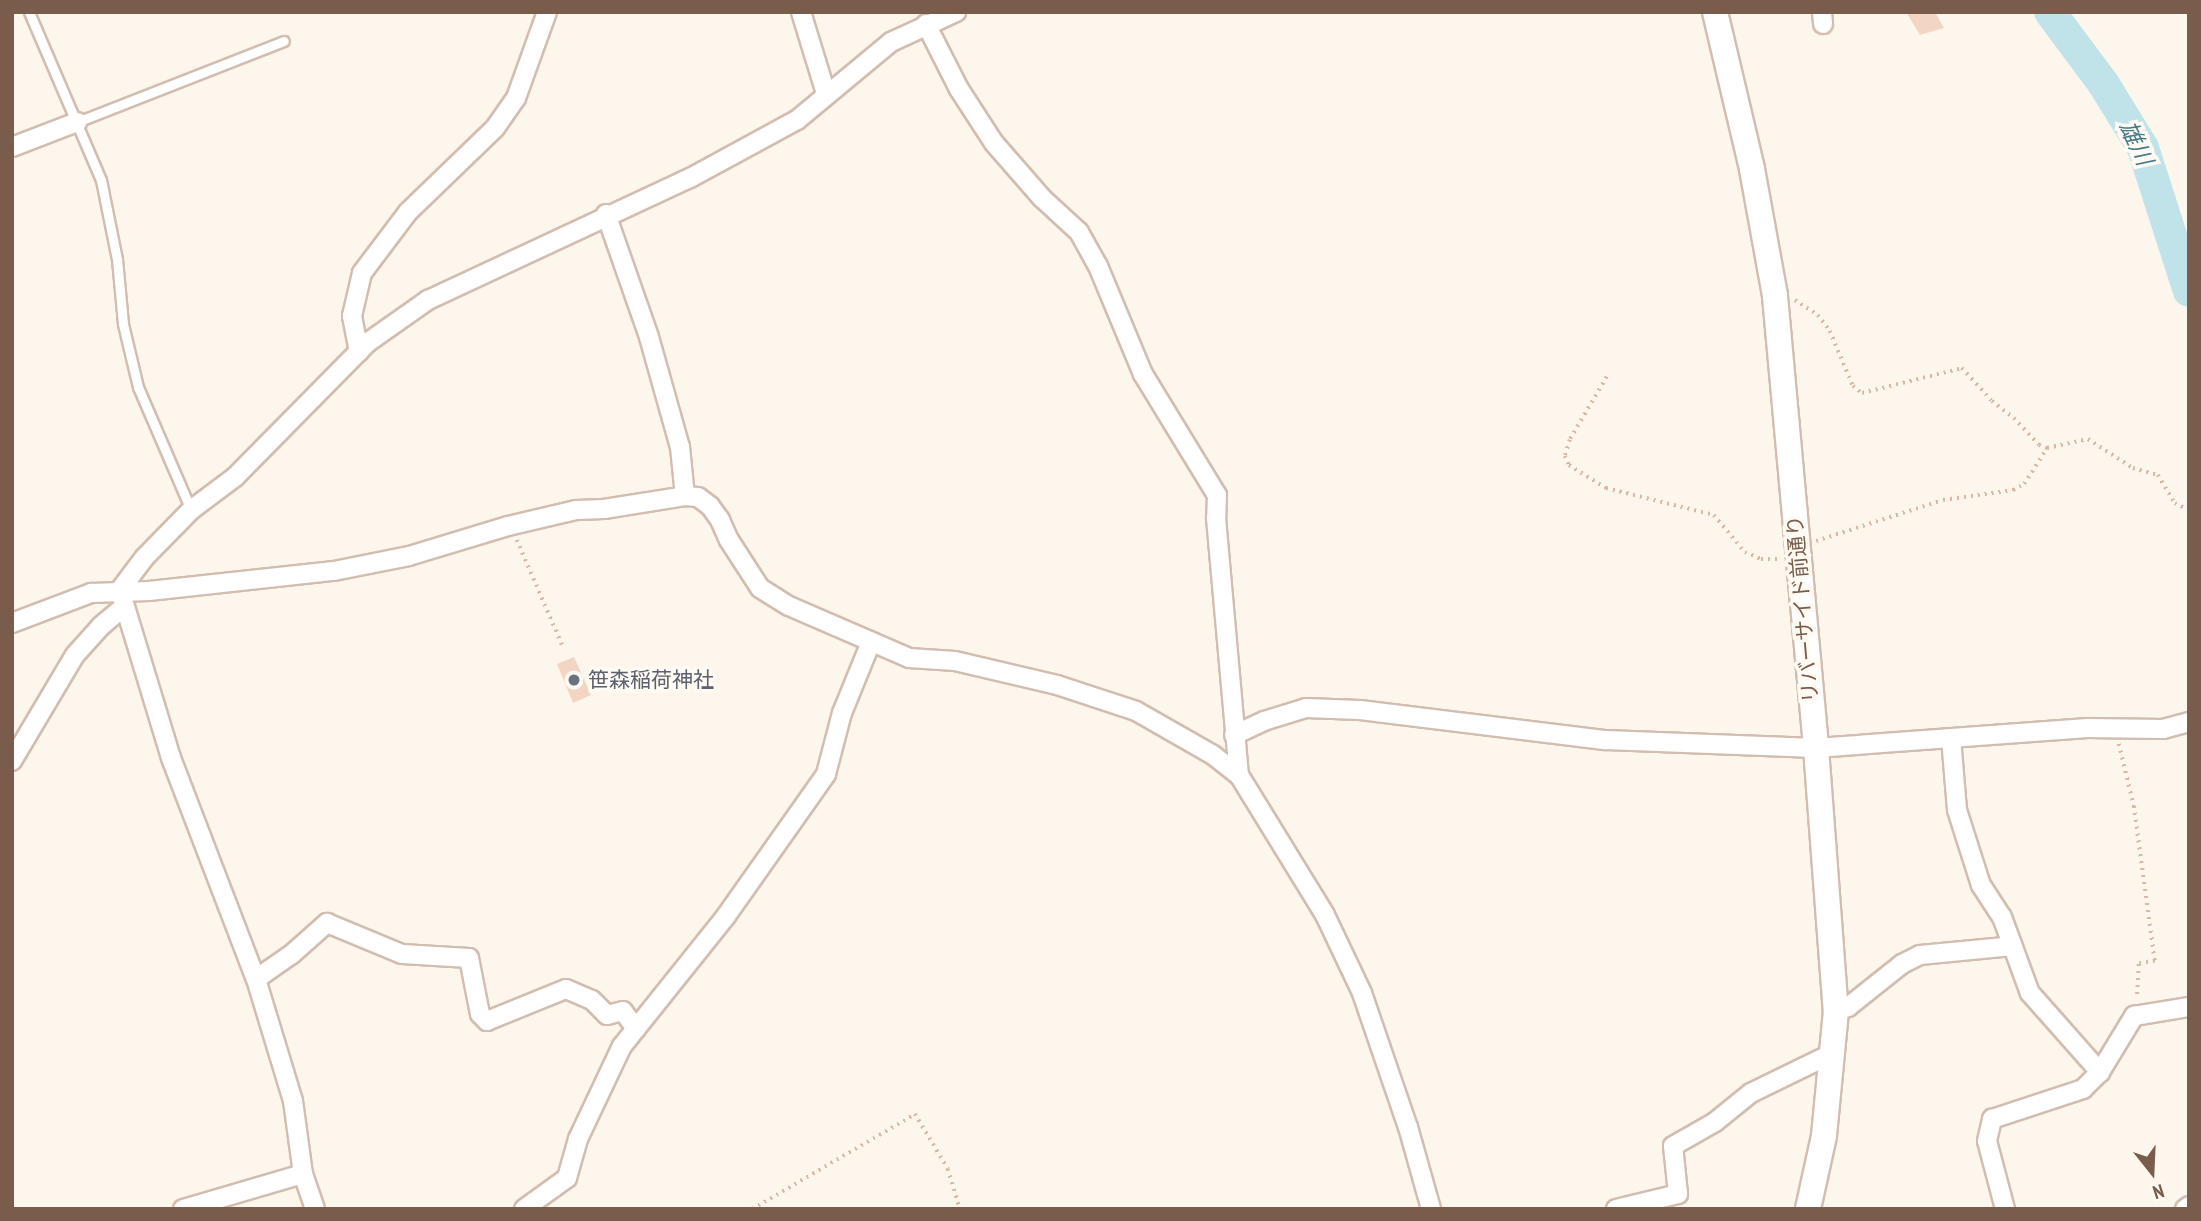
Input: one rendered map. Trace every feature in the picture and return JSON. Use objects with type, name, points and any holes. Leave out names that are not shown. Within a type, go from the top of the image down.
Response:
[{"type":"street","points":[[359,352],[352,316],[362,273],[408,212],[495,128],[516,98],[547,12]]},
{"type":"street","points":[[801,12],[826,94]]},
{"type":"street","points":[[12,761],[75,654],[122,599],[145,557],[191,510],[234,477],[359,352],[428,300],[606,214],[690,178],[797,120],[891,42],[956,12]]},
{"type":"street","name":"リバーサイド前通り","points":[[1715,12],[1749,157],[1775,296],[1816,748],[1836,1011],[1824,1136],[1808,1209]]},
{"type":"street","points":[[926,24],[959,89],[994,143],[1042,198],[1079,232],[1098,266],[1143,374],[1217,495],[1239,775]]},
{"type":"street","points":[[12,146],[77,122]]},
{"type":"street","points":[[606,214],[649,337],[677,435],[685,496]]},
{"type":"street","points":[[12,623],[91,593],[122,599],[149,591],[334,572],[409,556],[510,525],[576,510],[604,509],[698,496],[710,506],[760,588],[789,606],[909,658],[955,661],[1056,685],[1136,711],[1213,755],[1239,775],[1325,915],[1362,993],[1408,1127],[1431,1209]]},
{"type":"street","points":[[122,599],[171,758],[256,978],[293,1101],[303,1174],[315,1209]]},
{"type":"street","points":[[524,1209],[567,1178],[578,1139],[622,1046],[726,916],[826,774],[842,713],[871,642]]},
{"type":"street","points":[[1234,735],[1264,721],[1306,708],[1360,710],[1606,740],[1816,748],[2115,728],[2163,729],[2189,722]]},
{"type":"street","points":[[1951,738],[1957,810],[1981,885],[2002,917],[2030,993],[2100,1072]]},
{"type":"street","points":[[256,978],[281,962],[327,923],[402,954],[469,958],[480,1014],[487,1021],[566,989],[592,1000],[607,1015],[623,1011],[636,1029]]},
{"type":"street","points":[[1836,1011],[1848,1007],[1902,964],[1920,955],[2013,946]]},
{"type":"street","points":[[2005,1209],[1987,1141],[1992,1119],[2083,1089],[2100,1072],[2134,1016],[2189,1007]]},
{"type":"street","points":[[1616,1209],[1678,1194],[1672,1146],[1716,1122],[1751,1093],[1833,1053]]},
{"type":"street","points":[[183,1209],[303,1174]]},
{"type":"lane","points":[[29,12],[101,180],[117,259],[123,324],[138,387],[191,510]]},
{"type":"lane","points":[[77,122],[284,41]]},
{"type":"path","points":[[1775,296],[1788,295],[1818,315],[1830,331],[1853,386],[1862,393],[1962,368],[1992,401],[2014,418],[2039,444],[2047,448],[2088,439],[2133,468],[2158,475],[2175,503],[2189,510]]},
{"type":"path","points":[[1607,377],[1570,440],[1566,456],[1569,465],[1606,488],[1714,515],[1745,552],[1761,559],[1798,552],[1943,500],[2013,490],[2024,484],[2047,448]]},
{"type":"path","points":[[510,525],[563,648]]},
{"type":"path","points":[[2115,728],[2134,806],[2155,961],[2139,964],[2134,1016]]},
{"type":"path","points":[[752,1209],[915,1114],[948,1169],[960,1209]]},
{"type":"building","points":[[1906,12],[1935,12],[1944,28],[1920,35]]},
{"type":"building","name":"笹森稲荷神社","points":[[574,657],[591,695],[573,703],[557,664]]},
{"type":"waterway","name":"雄川","points":[[2050,12],[2103,83],[2143,148],[2189,291]]},
{"type":"place","name":"笹森稲荷神社","points":[[574,680]]}]
